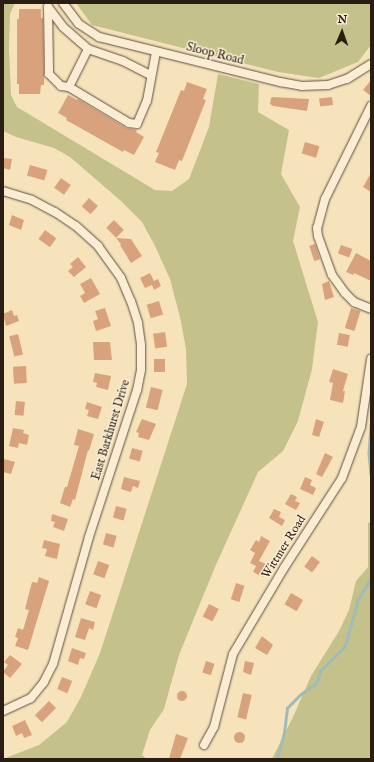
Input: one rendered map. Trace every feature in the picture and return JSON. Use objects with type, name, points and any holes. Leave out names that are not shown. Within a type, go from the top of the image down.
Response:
[{"type":"street","name":"Sloop Road","points":[[62,3],[79,24],[92,33],[109,40],[280,82],[302,86],[324,85],[352,77],[371,64]]},
{"type":"street","points":[[46,5],[49,74],[61,86],[69,87],[116,117],[129,123],[137,124],[147,101],[156,52]]},
{"type":"street","points":[[46,5],[63,27],[88,49],[123,61],[151,74]]},
{"type":"street","points":[[69,87],[88,49]]},
{"type":"street","points":[[371,106],[321,210],[317,228],[318,236],[332,275],[345,294],[354,302],[371,309]]},
{"type":"street","name":"East Barkhurst Drive","points":[[3,191],[32,200],[56,212],[76,226],[98,246],[121,278],[129,295],[138,323],[142,345],[141,370],[137,390],[89,537],[53,664],[44,682],[31,698],[3,711]]},
{"type":"street","name":"Wittmer Road","points":[[204,745],[214,727],[233,654],[300,543],[337,489],[360,427],[371,358]]},
{"type":"shaded area","points":[[3,3],[15,3],[10,14],[9,49],[11,95],[17,107],[155,190],[172,191],[189,179],[209,127],[218,74],[259,84],[258,112],[289,130],[281,174],[300,207],[293,241],[318,322],[312,369],[298,421],[283,451],[258,472],[215,567],[179,655],[164,709],[150,730],[142,755],[147,759],[3,759],[39,745],[67,722],[81,697],[100,653],[187,384],[186,349],[180,317],[170,279],[142,222],[121,201],[70,157],[54,148],[16,137],[3,131]]},
{"type":"shaded area","points":[[76,3],[371,3],[371,45],[358,62],[319,78],[278,72],[92,25]]},
{"type":"shaded area","points":[[371,522],[371,759],[272,759],[311,676],[339,631],[349,610],[356,581],[368,567],[368,523]]},
{"type":"building","points":[[19,9],[41,9],[41,18],[43,18],[44,85],[41,85],[40,94],[19,94],[19,84],[17,84],[17,19],[19,19]]},
{"type":"building","points":[[371,80],[371,96],[363,90]]},
{"type":"building","points":[[187,82],[207,89],[203,99],[206,100],[182,161],[179,160],[175,170],[155,162],[159,153],[156,152],[181,90],[184,91]]},
{"type":"building","points":[[68,95],[77,100],[78,99],[126,128],[137,130],[136,132],[144,137],[134,155],[124,150],[123,152],[66,120],[67,118],[58,113]]},
{"type":"building","points":[[332,97],[333,105],[320,107],[319,99]]},
{"type":"building","points":[[271,98],[309,99],[307,111],[273,106],[270,104]]},
{"type":"building","points":[[305,142],[319,146],[316,158],[302,154]]},
{"type":"building","points":[[3,158],[12,159],[10,170],[3,168]]},
{"type":"building","points":[[30,165],[47,170],[44,181],[27,176]]},
{"type":"building","points":[[371,173],[371,192],[363,187]]},
{"type":"building","points":[[61,178],[71,185],[64,195],[54,188]]},
{"type":"building","points":[[89,198],[98,206],[91,214],[82,206]]},
{"type":"building","points":[[12,215],[24,220],[21,230],[9,225]]},
{"type":"building","points":[[114,220],[124,230],[116,238],[106,228]]},
{"type":"building","points":[[45,230],[56,238],[50,247],[39,239]]},
{"type":"building","points":[[116,238],[131,239],[142,256],[131,263],[120,245],[121,244]]},
{"type":"building","points":[[315,244],[320,259],[314,261],[309,246]]},
{"type":"building","points":[[341,245],[352,249],[349,258],[338,253]]},
{"type":"building","points":[[356,253],[371,261],[371,281],[354,273],[353,275],[346,272]]},
{"type":"building","points":[[78,257],[86,267],[74,277],[68,271],[73,267],[70,264]]},
{"type":"building","points":[[150,273],[154,281],[158,279],[161,286],[154,290],[152,285],[145,288],[140,278]]},
{"type":"building","points":[[91,278],[100,294],[84,303],[80,296],[85,293],[80,284]]},
{"type":"building","points":[[329,281],[334,297],[325,300],[322,284]]},
{"type":"building","points":[[159,301],[163,314],[151,318],[147,305]]},
{"type":"building","points":[[105,308],[111,326],[96,331],[93,321],[98,319],[95,311]]},
{"type":"building","points":[[351,308],[361,311],[354,331],[345,328]]},
{"type":"building","points":[[12,310],[14,316],[17,315],[19,321],[6,326],[3,314]]},
{"type":"building","points":[[165,332],[167,347],[155,349],[153,334]]},
{"type":"building","points":[[339,333],[350,335],[348,347],[337,345]]},
{"type":"building","points":[[18,334],[23,354],[14,357],[9,336]]},
{"type":"building","points":[[93,342],[110,342],[112,360],[94,360]]},
{"type":"building","points":[[154,359],[165,359],[165,372],[154,372]]},
{"type":"building","points":[[26,366],[27,383],[14,384],[13,367]]},
{"type":"building","points":[[333,369],[348,374],[343,391],[345,391],[343,403],[330,400],[333,383],[329,382]]},
{"type":"building","points":[[95,373],[111,376],[108,390],[96,387],[97,383],[93,382]]},
{"type":"building","points":[[151,387],[163,390],[158,410],[146,407]]},
{"type":"building","points":[[16,401],[25,402],[23,416],[15,415]]},
{"type":"building","points":[[87,402],[102,407],[98,419],[87,416],[89,410],[85,409]]},
{"type":"building","points":[[142,419],[156,424],[149,440],[138,437],[139,433],[136,432]]},
{"type":"building","points":[[316,419],[324,422],[319,437],[312,435]]},
{"type":"building","points":[[13,428],[24,430],[23,433],[29,435],[27,445],[19,443],[18,448],[9,446]]},
{"type":"building","points":[[78,429],[94,434],[89,451],[88,450],[75,500],[73,499],[70,507],[60,503],[65,487],[67,487],[79,446],[74,445]]},
{"type":"building","points":[[132,448],[143,451],[140,461],[129,459]]},
{"type":"building","points":[[325,453],[333,457],[322,477],[316,474]]},
{"type":"building","points":[[4,459],[15,462],[11,474],[3,472]]},
{"type":"building","points":[[124,477],[140,481],[138,488],[133,486],[131,492],[121,489]]},
{"type":"building","points":[[305,477],[312,480],[310,485],[316,488],[313,495],[300,489]]},
{"type":"building","points":[[291,494],[297,497],[295,501],[300,503],[296,510],[285,504]]},
{"type":"building","points":[[116,506],[127,509],[124,520],[113,518]]},
{"type":"building","points":[[274,509],[281,512],[279,517],[285,520],[282,526],[269,518]]},
{"type":"building","points":[[52,514],[68,519],[64,531],[53,527],[55,522],[51,521]]},
{"type":"building","points":[[106,533],[117,536],[114,547],[103,545]]},
{"type":"building","points":[[261,536],[270,541],[259,561],[266,564],[263,569],[266,570],[263,577],[253,572],[256,566],[250,563],[255,553],[250,550],[256,540],[259,542]]},
{"type":"building","points":[[44,540],[60,544],[57,559],[45,556],[47,549],[42,548]]},
{"type":"building","points":[[312,556],[320,562],[312,572],[304,566]]},
{"type":"building","points":[[98,561],[109,565],[104,578],[93,574]]},
{"type":"building","points":[[39,577],[49,581],[28,650],[15,646],[18,638],[15,637],[18,628],[23,630],[29,610],[25,609],[32,582],[37,583]]},
{"type":"building","points":[[236,583],[245,586],[239,602],[231,599]]},
{"type":"building","points":[[90,591],[101,595],[96,608],[85,604]]},
{"type":"building","points":[[291,593],[303,600],[297,611],[284,604]]},
{"type":"building","points":[[209,604],[219,609],[212,621],[203,616]]},
{"type":"building","points":[[81,618],[95,622],[93,630],[89,628],[85,640],[75,637]]},
{"type":"building","points":[[262,636],[273,645],[267,655],[255,648]]},
{"type":"building","points":[[72,648],[86,653],[84,659],[80,658],[78,665],[68,661]]},
{"type":"building","points":[[10,655],[22,664],[10,678],[3,672],[8,665],[4,662]]},
{"type":"building","points":[[206,661],[215,664],[211,675],[202,672]]},
{"type":"building","points":[[245,661],[254,663],[251,675],[243,672]]},
{"type":"building","points":[[62,677],[72,681],[67,693],[57,689]]},
{"type":"building","points":[[180,691],[184,691],[186,692],[186,700],[180,701],[177,698],[177,694]]},
{"type":"building","points":[[243,693],[252,695],[246,719],[237,717]]},
{"type":"building","points":[[49,701],[56,708],[42,722],[35,715]]},
{"type":"building","points":[[25,720],[32,735],[24,738],[22,733],[16,736],[12,726]]},
{"type":"building","points":[[239,731],[243,733],[245,737],[243,741],[239,743],[235,741],[233,737],[235,733]]},
{"type":"building","points":[[176,734],[188,738],[180,759],[169,759]]},
{"type":"waterway","points":[[371,425],[369,453],[371,474]]},
{"type":"waterway","points":[[277,759],[284,733],[287,708],[301,694],[315,684],[320,671],[345,646],[358,599],[371,578]]}]
